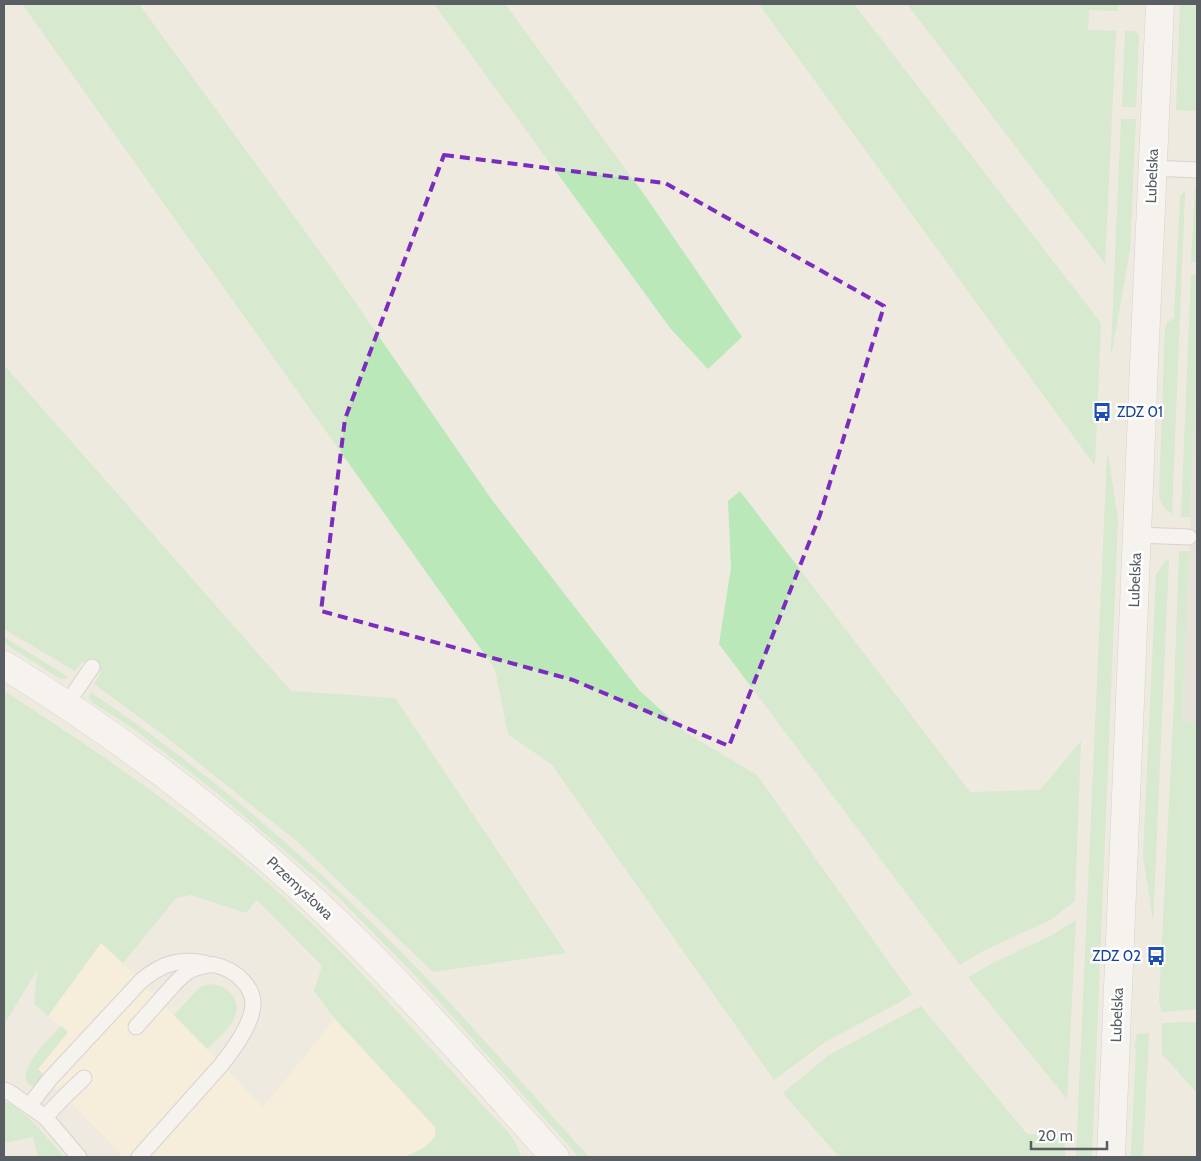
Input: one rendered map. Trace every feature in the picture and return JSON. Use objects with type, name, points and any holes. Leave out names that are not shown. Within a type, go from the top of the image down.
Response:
[{"type":"street","name":"Lubelska","points":[[1111,1157],[1160,4]]},
{"type":"street","name":"Przemysłowa","points":[[4,665],[131,749],[236,832],[300,887],[395,980],[555,1157]]},
{"type":"lane","points":[[1152,168],[1197,170]]},
{"type":"lane","points":[[1137,535],[1189,537]]},
{"type":"lane","points":[[66,705],[92,666]]},
{"type":"lane","points":[[29,1106],[49,1080],[141,981],[152,972],[166,964],[196,962],[213,965],[238,976],[248,986],[253,997],[253,1010],[246,1028],[234,1049],[222,1064],[139,1157]]},
{"type":"lane","points":[[136,1027],[179,979],[189,971],[213,965]]},
{"type":"lane","points":[[46,1117],[84,1078]]},
{"type":"lane","points":[[4,1090],[46,1117],[79,1157]]},
{"type":"highlighted area","points":[[444,155],[665,183],[884,306],[820,515],[729,746],[573,680],[321,611],[345,419]]},
{"type":"shaded area","points":[[1197,358],[1197,723],[1182,723]]},
{"type":"shaded area","points":[[101,943],[123,963],[263,1107],[335,1019],[435,1127],[436,1134],[432,1142],[404,1157],[124,1157],[38,1069],[68,1032],[48,1016]]},
{"type":"green space","points":[[22,4],[139,4],[326,260],[492,500],[639,690],[686,733],[757,775],[912,994],[825,1042],[774,1080],[552,765],[508,734],[495,669]]},
{"type":"green space","points":[[434,4],[505,4],[648,200],[742,337],[708,369],[670,328]]},
{"type":"green space","points":[[759,4],[854,4],[1101,323],[1095,466]]},
{"type":"green space","points":[[907,4],[1118,4],[1118,11],[1089,10],[1088,30],[1116,31],[1105,264]]},
{"type":"green space","points":[[1180,4],[1197,4],[1197,111],[1176,110]]},
{"type":"green space","points":[[1125,31],[1134,31],[1139,34],[1136,107],[1122,107]]},
{"type":"green space","points":[[1121,119],[1136,119],[1130,249],[1112,352],[1111,350]]},
{"type":"green space","points":[[1195,187],[1197,187],[1197,262],[1191,262]]},
{"type":"green space","points":[[1185,191],[1172,514],[1164,506],[1159,495],[1165,328],[1168,322],[1174,318],[1180,196]]},
{"type":"green space","points":[[1191,275],[1197,275],[1197,358],[1190,517],[1181,517]]},
{"type":"green space","points":[[4,365],[291,691],[395,698],[566,953],[433,972],[299,843],[161,733],[94,684],[101,672],[83,661],[75,671],[4,629]]},
{"type":"green space","points":[[1107,455],[1118,518],[1092,1157],[1076,1157]]},
{"type":"green space","points":[[740,491],[970,792],[1040,790],[1081,741],[1075,901],[1052,919],[981,952],[960,965],[719,644],[731,568],[728,501]]},
{"type":"green space","points":[[1179,551],[1189,551],[1182,722],[1197,723],[1197,1009],[1162,1012],[1159,1001],[1173,723]]},
{"type":"green space","points":[[1169,558],[1152,947],[1153,920],[1143,856],[1156,575]]},
{"type":"green space","points":[[4,637],[68,677],[60,679],[4,643]]},
{"type":"green space","points":[[4,691],[173,807],[238,858],[293,905],[361,973],[507,1131],[516,1143],[521,1157],[404,1157],[430,1143],[436,1134],[435,1127],[335,1019],[314,991],[322,966],[257,900],[246,913],[191,895],[176,898],[123,963],[101,943],[48,1016],[34,1004],[37,970],[4,1025]]},
{"type":"green space","points":[[90,692],[214,783],[293,849],[331,884],[429,981],[589,1157],[579,1157],[415,975],[335,894],[216,792],[131,727],[93,703],[89,698]]},
{"type":"green space","points":[[1076,920],[1067,1099],[968,977],[1052,935]]},
{"type":"green space","points":[[214,984],[229,991],[237,1007],[233,1021],[207,1049],[174,1015],[201,986]]},
{"type":"green space","points":[[921,1006],[1027,1134],[1065,1137],[1065,1157],[839,1157],[783,1093],[829,1055]]},
{"type":"green space","points":[[1197,1022],[1197,1093],[1162,1054],[1162,1023]]},
{"type":"green space","points":[[61,1026],[68,1032],[38,1069],[44,1075],[34,1086],[29,1085],[26,1078],[29,1065],[39,1050]]},
{"type":"green space","points":[[1149,1033],[1143,1157],[1133,1157],[1131,1154],[1136,1048],[1134,1048],[1137,1034]]},
{"type":"green space","points":[[4,1100],[44,1133],[64,1157],[38,1157],[33,1137],[4,1143]]},
{"type":"place","name":"ZDZ 01","points":[[1102,412]]},
{"type":"place","name":"ZDZ 02","points":[[1156,956]]}]
